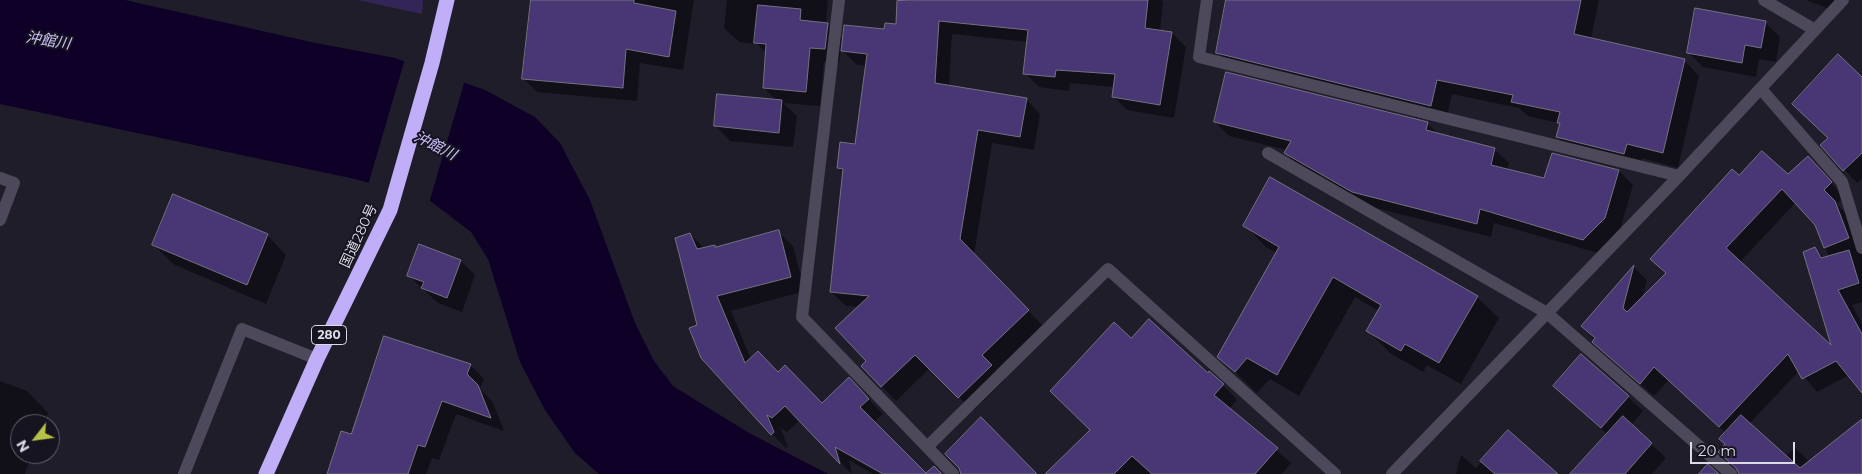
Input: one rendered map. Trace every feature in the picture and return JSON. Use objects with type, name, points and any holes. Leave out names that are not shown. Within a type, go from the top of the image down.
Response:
[{"type":"highway","name":"国道280号","points":[[266,474],[317,359],[390,210],[432,63],[447,0]]},
{"type":"street","points":[[839,0],[802,317],[953,474]]},
{"type":"street","points":[[1207,0],[1199,57],[1679,176]]},
{"type":"street","points":[[1764,0],[1815,30]]},
{"type":"street","points":[[1392,474],[1679,176],[1843,0]]},
{"type":"street","points":[[1761,89],[1842,182],[1862,248]]},
{"type":"street","points":[[1268,153],[1547,313],[1731,474]]},
{"type":"street","points":[[0,178],[14,183],[0,220]]},
{"type":"street","points":[[927,447],[1108,269],[1335,474]]},
{"type":"street","points":[[184,474],[242,329],[317,359]]},
{"type":"shaded area","points":[[358,0],[423,0],[422,14]]},
{"type":"water","name":"沖館川","points":[[0,0],[125,0],[311,42],[395,58],[485,90],[535,117],[560,143],[590,200],[635,323],[654,361],[673,386],[749,433],[828,474],[599,474],[575,453],[545,410],[520,362],[488,259],[471,232],[429,200],[355,179],[0,104]]},
{"type":"pier","points":[[405,59],[465,80],[429,203],[368,185]]},
{"type":"building","points":[[531,0],[634,0],[634,3],[676,11],[669,57],[626,49],[623,88],[522,79]]},
{"type":"building","points":[[1148,0],[1145,28],[1172,32],[1160,105],[1112,97],[1115,74],[1056,70],[1055,77],[1023,74],[1028,30],[939,21],[935,83],[1027,98],[1020,137],[978,130],[960,239],[1029,310],[982,355],[992,365],[958,398],[915,355],[881,387],[861,366],[866,361],[835,328],[869,296],[830,292],[843,169],[837,168],[840,142],[855,144],[867,54],[841,51],[844,25],[884,29],[885,23],[896,24],[897,1]]},
{"type":"building","points":[[1226,0],[1581,0],[1574,34],[1685,59],[1663,153],[1627,144],[1624,154],[1556,137],[1560,123],[1557,123],[1560,112],[1511,102],[1513,95],[1437,80],[1431,106],[1216,53]]},
{"type":"building","points":[[758,5],[801,9],[800,20],[828,23],[825,49],[810,48],[806,92],[763,88],[766,44],[754,43]]},
{"type":"building","points":[[1695,8],[1766,21],[1761,48],[1745,45],[1742,63],[1687,53]]},
{"type":"building","points":[[1838,54],[1862,77],[1862,153],[1843,171],[1820,145],[1828,138],[1792,104]]},
{"type":"building","points":[[1226,72],[1428,122],[1426,130],[1495,148],[1491,165],[1544,178],[1552,153],[1619,170],[1605,218],[1583,240],[1480,209],[1477,224],[1352,192],[1284,153],[1291,141],[1214,122]]},
{"type":"building","points":[[717,94],[782,100],[779,133],[714,126]]},
{"type":"building","points":[[1762,151],[1788,174],[1808,156],[1832,182],[1824,190],[1835,201],[1849,238],[1824,248],[1815,225],[1782,189],[1726,248],[1831,345],[1803,252],[1815,247],[1821,258],[1849,250],[1859,283],[1838,290],[1862,334],[1862,393],[1836,361],[1802,379],[1788,354],[1719,427],[1654,367],[1640,384],[1592,342],[1595,338],[1581,326],[1634,265],[1623,308],[1627,312],[1666,273],[1650,259],[1732,169],[1739,175]]},
{"type":"building","points":[[1270,177],[1478,296],[1439,363],[1405,344],[1401,351],[1366,331],[1381,305],[1333,277],[1277,375],[1247,358],[1235,372],[1217,357],[1279,247],[1243,226]]},
{"type":"building","points":[[173,194],[268,234],[247,285],[152,245]]},
{"type":"building","points":[[779,230],[791,277],[717,296],[745,363],[758,351],[778,372],[785,365],[822,403],[849,377],[869,399],[860,407],[926,473],[934,466],[942,474],[883,474],[835,447],[840,464],[785,406],[772,418],[767,415],[774,432],[771,435],[701,358],[689,328],[697,325],[675,238],[690,233],[697,249],[715,245],[715,247]]},
{"type":"building","points":[[419,244],[461,260],[447,298],[421,288],[424,282],[407,276]]},
{"type":"building","points":[[1149,319],[1208,373],[1209,371],[1224,384],[1214,395],[1278,448],[1255,474],[1152,474],[1132,456],[1114,474],[1045,474],[1090,430],[1050,391],[1114,322],[1131,338]]},
{"type":"building","points":[[384,336],[471,364],[467,374],[478,385],[491,418],[442,401],[425,447],[418,445],[408,474],[327,474],[341,431],[351,434]]},
{"type":"building","points":[[1581,354],[1629,396],[1601,428],[1553,386]]},
{"type":"building","points":[[1741,415],[1800,468],[1862,419],[1862,474],[1739,474],[1736,468],[1718,452],[1725,444],[1719,439]]},
{"type":"building","points":[[1623,416],[1652,443],[1625,474],[1570,474]]},
{"type":"building","points":[[981,417],[1037,474],[961,474],[959,468],[945,454]]},
{"type":"building","points":[[1508,430],[1558,474],[1495,474],[1480,461]]},
{"type":"building","points":[[1708,464],[1719,474],[1699,474]]}]
